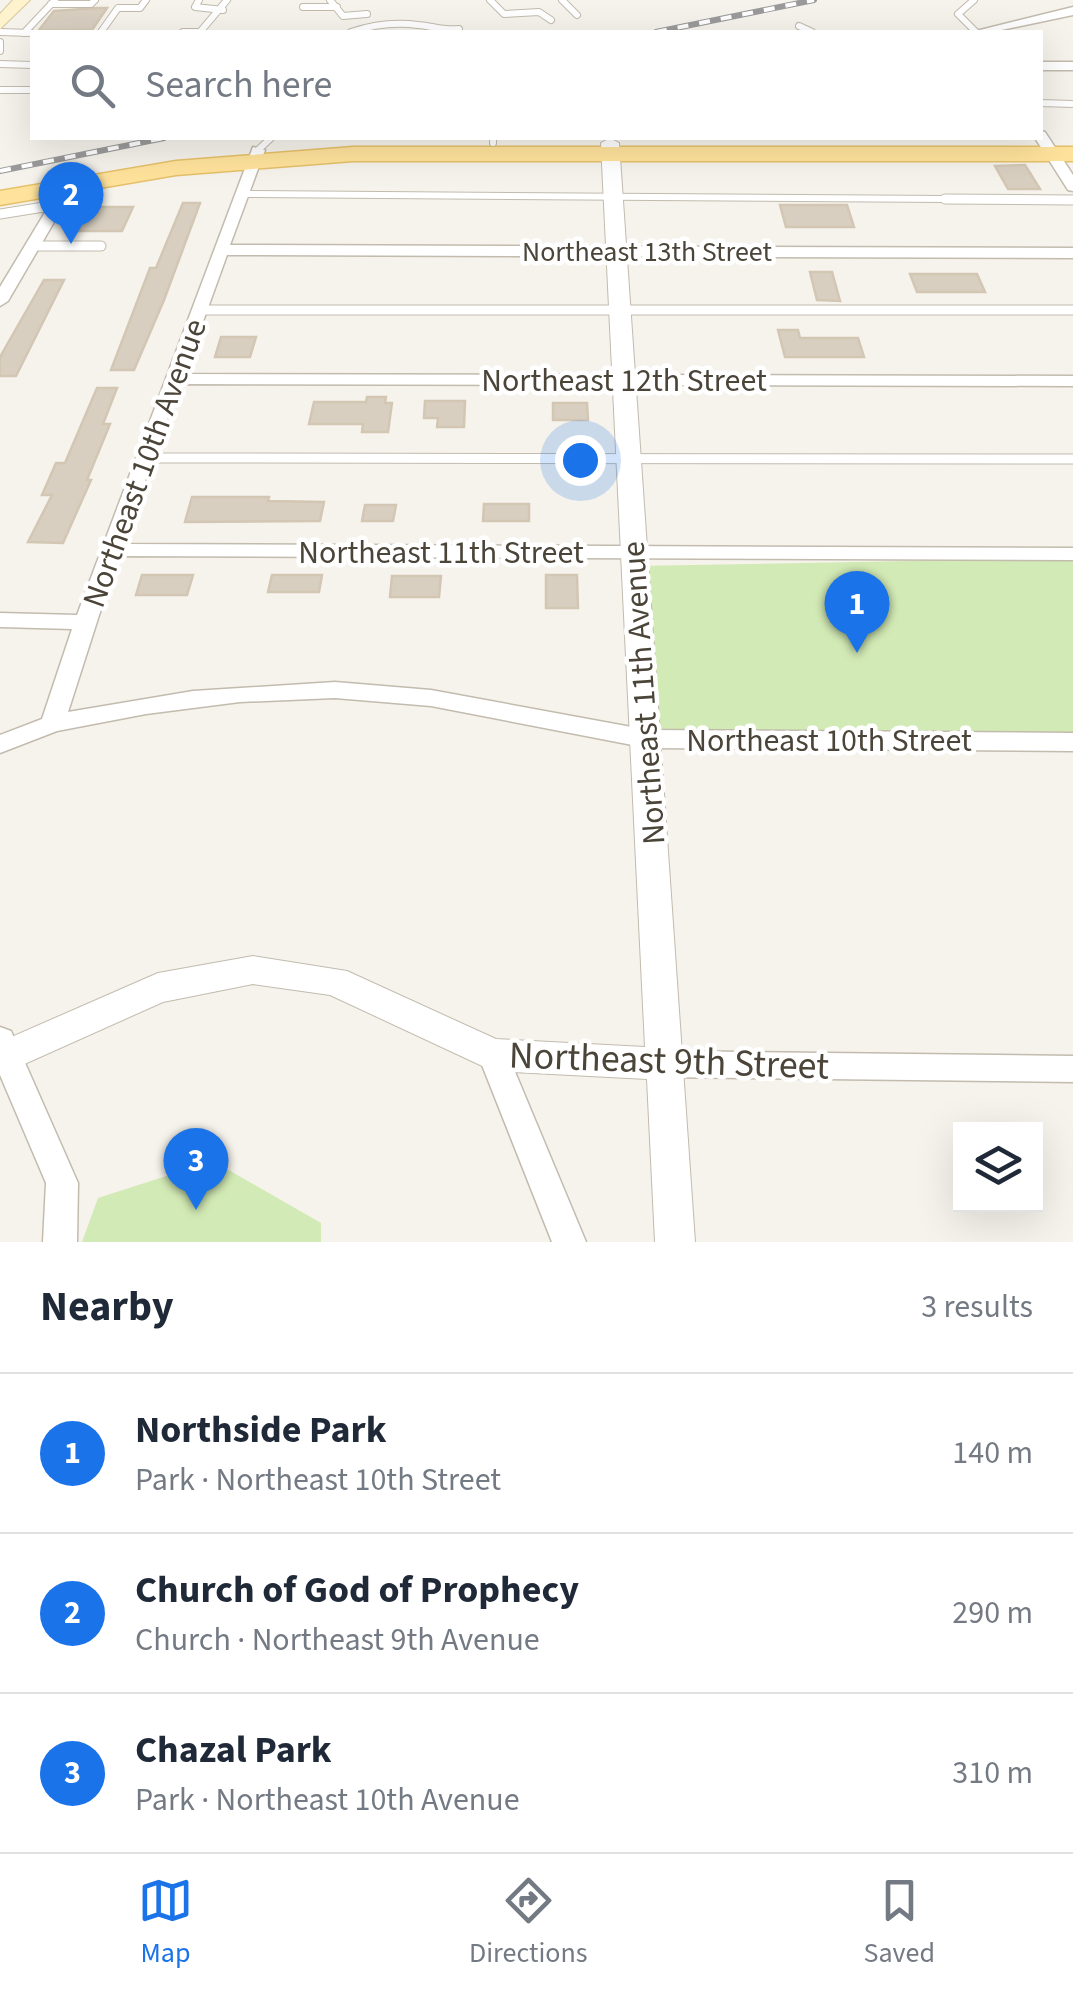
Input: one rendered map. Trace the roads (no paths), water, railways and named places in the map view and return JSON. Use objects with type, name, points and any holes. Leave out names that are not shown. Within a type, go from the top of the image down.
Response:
[{"type":"main road","points":[[0,24],[22,0]]},
{"type":"main road","points":[[0,198],[261,149],[493,140],[611,145]]},
{"type":"main road","points":[[261,149],[368,153],[611,145],[1057,146]]},
{"type":"main road","points":[[0,188],[67,188]]},
{"type":"street","points":[[986,30],[1073,11]]},
{"type":"street","points":[[1043,66],[1073,66]]},
{"type":"street","name":"Northeast 11th Avenue","points":[[611,145],[614,250],[648,739],[675,1242]]},
{"type":"street","points":[[1057,146],[1073,187]]},
{"type":"street","name":"Northeast 10th Avenue","points":[[52,724],[109,550],[261,149]]},
{"type":"street","points":[[0,301],[67,188]]},
{"type":"street","name":"Northeast 13th Street","points":[[222,250],[1073,252]]},
{"type":"street","name":"Northeast 12th Street","points":[[175,379],[1073,381]]},
{"type":"street","name":"Northeast 11th Street","points":[[109,550],[1073,554]]},
{"type":"street","points":[[0,620],[85,622]]},
{"type":"street","name":"Northeast 10th Street","points":[[52,724],[212,695],[354,691],[428,698],[588,733],[648,739],[1073,742]]},
{"type":"street","points":[[0,744],[52,724]]},
{"type":"street","name":"Northeast 9th Street","points":[[3,1052],[158,988],[252,970],[335,981],[493,1055],[665,1064],[1073,1069]]},
{"type":"street","points":[[3,1052],[62,1183],[60,1242]]},
{"type":"street","points":[[493,1055],[569,1242]]},
{"type":"lane","points":[[30,30],[53,2],[91,4],[95,0]]},
{"type":"lane","points":[[102,30],[118,8],[140,8],[146,0]]},
{"type":"lane","points":[[199,0],[196,7],[223,10]]},
{"type":"lane","points":[[202,30],[223,10],[227,0]]},
{"type":"lane","points":[[330,0],[344,16],[367,14]]},
{"type":"lane","points":[[360,0],[371,23]]},
{"type":"lane","points":[[490,0],[504,14],[539,12],[551,20]]},
{"type":"lane","points":[[562,0],[578,14]]},
{"type":"lane","points":[[974,0],[958,14],[975,30]]},
{"type":"lane","points":[[302,8],[337,7]]},
{"type":"lane","points":[[355,30],[371,23],[432,24],[440,30]]},
{"type":"lane","points":[[799,26],[808,30]]},
{"type":"lane","points":[[0,32],[28,33]]},
{"type":"lane","points":[[0,42],[0,50]]},
{"type":"lane","points":[[0,64],[30,64]]},
{"type":"lane","points":[[0,90],[30,90]]},
{"type":"lane","points":[[1043,104],[1073,104]]},
{"type":"lane","points":[[0,214],[67,188]]},
{"type":"lane","points":[[242,194],[1073,200]]},
{"type":"lane","points":[[32,246],[100,246]]},
{"type":"lane","points":[[200,310],[1073,310]]},
{"type":"lane","points":[[144,458],[1073,459]]},
{"type":"railway","points":[[666,30],[814,0]]},
{"type":"railway","points":[[0,171],[154,140]]},
{"type":"place","name":"Church of God of Prophecy","points":[[71,244]]},
{"type":"place","name":"Northside Park","points":[[857,653]]},
{"type":"place","name":"Chazal Park","points":[[196,1210]]}]
